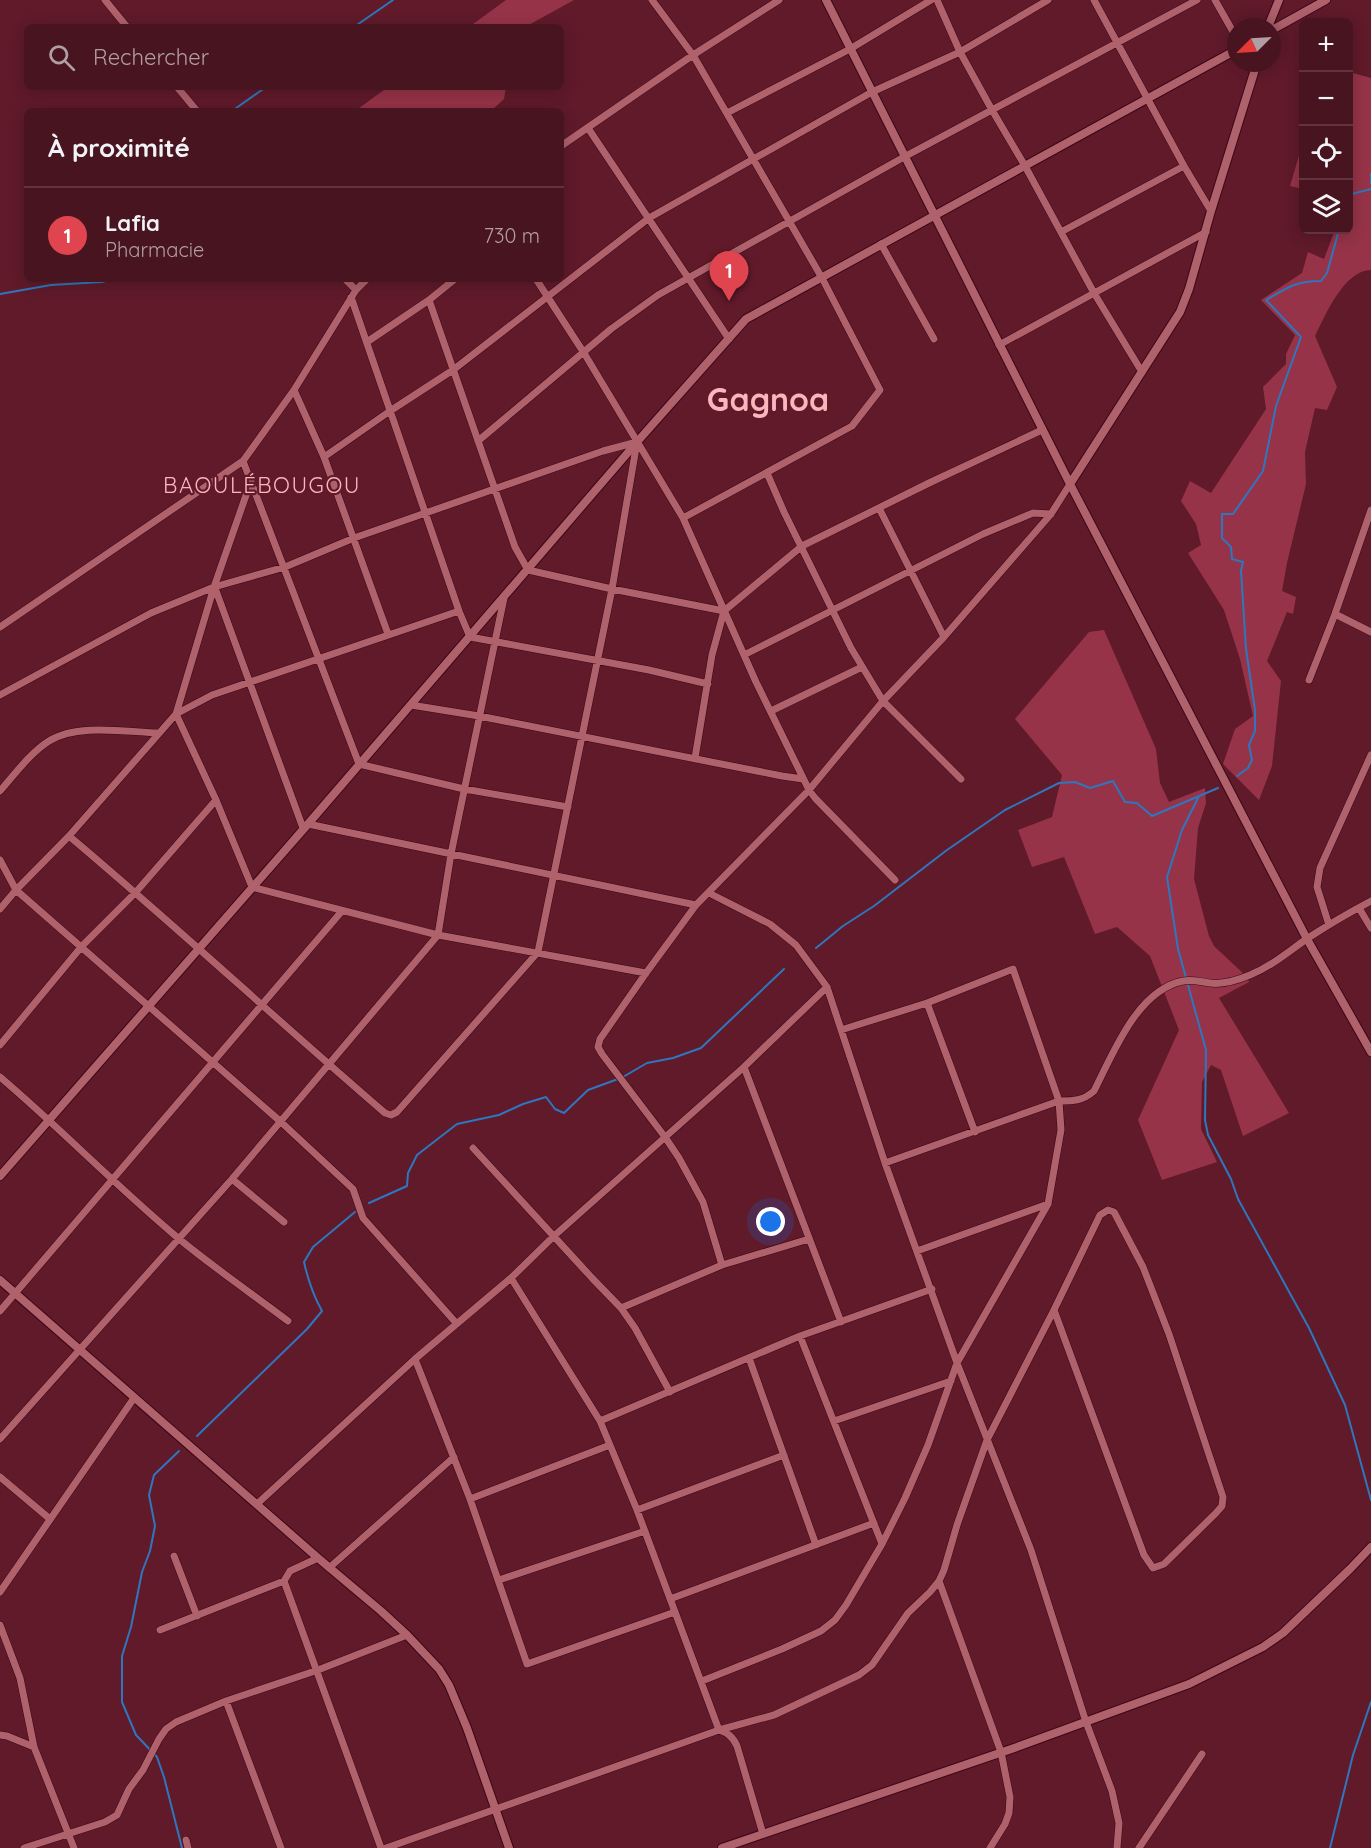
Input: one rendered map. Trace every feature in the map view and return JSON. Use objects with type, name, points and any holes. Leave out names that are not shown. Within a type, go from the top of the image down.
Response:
[{"type":"street","points":[[105,0],[125,24]]},
{"type":"street","points":[[652,0],[693,55],[727,113],[822,278],[880,390],[852,426],[683,518]]},
{"type":"street","points":[[564,144],[693,55],[779,0]]},
{"type":"street","points":[[826,0],[1042,430],[1307,939],[1371,1052]]},
{"type":"street","points":[[727,113],[850,49],[931,0]]},
{"type":"street","points":[[937,0],[960,52],[1094,293],[1142,372]]},
{"type":"street","points":[[324,457],[453,370],[649,218],[872,92],[960,52],[1048,0]]},
{"type":"street","points":[[1094,0],[1210,211]]},
{"type":"street","points":[[478,441],[641,306],[688,277],[904,157],[1197,0]]},
{"type":"street","points":[[1215,0],[1227,21]]},
{"type":"street","points":[[1272,18],[1279,0]]},
{"type":"street","points":[[1281,25],[1326,0]]},
{"type":"street","points":[[0,1176],[746,319],[1227,55]]},
{"type":"street","points":[[722,1265],[703,1202],[666,1137],[602,1054],[598,1047],[600,1039],[696,905],[809,790],[883,701],[944,637],[1051,514],[1180,312],[1189,289],[1210,211],[1254,72]]},
{"type":"street","points":[[180,90],[194,108]]},
{"type":"street","points":[[588,128],[729,339]]},
{"type":"street","points":[[1061,232],[1184,166]]},
{"type":"street","points":[[999,345],[1206,232]]},
{"type":"street","points":[[881,244],[934,339]]},
{"type":"street","points":[[347,282],[354,293],[367,342],[390,411],[470,636]]},
{"type":"street","points":[[0,627],[243,461],[294,390],[354,293],[364,282]]},
{"type":"street","points":[[367,342],[451,282]]},
{"type":"street","points":[[538,282],[584,353],[683,518],[744,655],[809,790],[895,880]]},
{"type":"street","points":[[429,300],[515,547],[528,570],[724,611]]},
{"type":"street","points":[[294,390],[324,457],[388,634]]},
{"type":"street","points":[[695,758],[712,655],[724,611],[802,546],[1042,430]]},
{"type":"street","points":[[0,695],[151,613],[214,587],[285,567],[354,538],[603,451],[637,442]]},
{"type":"street","points":[[69,836],[136,892],[197,949],[386,1113],[391,1115],[397,1112],[538,952],[612,589],[637,442]]},
{"type":"street","points":[[243,461],[320,657],[359,764]]},
{"type":"street","points":[[767,473],[832,610],[883,701],[961,779]]},
{"type":"street","points":[[251,481],[214,587],[176,714],[216,800],[252,887]]},
{"type":"street","points":[[879,508],[944,637]]},
{"type":"street","points":[[1309,680],[1370,521],[1371,510]]},
{"type":"street","points":[[744,655],[983,534],[1033,513],[1051,514]]},
{"type":"street","points":[[214,587],[305,826]]},
{"type":"street","points":[[0,1439],[232,1179],[438,935],[451,854],[504,597]]},
{"type":"street","points":[[0,909],[69,836],[176,714],[212,695],[459,610]]},
{"type":"street","points":[[1335,614],[1371,632]]},
{"type":"street","points":[[470,636],[708,684]]},
{"type":"street","points":[[771,711],[862,667]]},
{"type":"street","points":[[411,705],[479,716],[782,777],[803,779]]},
{"type":"street","points":[[0,791],[37,750],[49,741],[69,732],[83,730],[159,733]]},
{"type":"street","points":[[1329,925],[1317,887],[1320,868],[1371,755]]},
{"type":"street","points":[[359,764],[464,789],[567,807]]},
{"type":"street","points":[[0,1045],[82,946],[136,892],[216,800]]},
{"type":"street","points":[[305,826],[696,905]]},
{"type":"street","points":[[0,860],[16,890],[281,1122],[353,1189],[363,1218],[457,1324]]},
{"type":"street","points":[[252,887],[438,935],[646,973]]},
{"type":"street","points":[[709,893],[770,924],[796,945],[827,987],[885,1163],[957,1363],[1030,1550],[1086,1722],[1112,1791],[1119,1823],[1117,1848]]},
{"type":"street","points":[[885,1163],[1059,1101],[1077,1101],[1087,1098],[1094,1091],[1129,1023],[1143,1006],[1163,988],[1180,981],[1224,984],[1249,976],[1371,901]]},
{"type":"street","points":[[1359,908],[1371,928]]},
{"type":"street","points":[[0,1311],[342,911]]},
{"type":"street","points":[[702,1681],[821,1631],[835,1620],[846,1605],[882,1544],[905,1498],[928,1445],[957,1363],[1048,1204],[1061,1130],[1059,1101],[1013,969],[927,1003],[841,1030]]},
{"type":"street","points":[[257,1504],[744,1067],[827,987]]},
{"type":"street","points":[[927,1003],[975,1132]]},
{"type":"street","points":[[744,1067],[841,1322]]},
{"type":"street","points":[[0,1077],[178,1238],[288,1321]]},
{"type":"street","points":[[473,1148],[621,1308],[635,1328],[670,1392]]},
{"type":"street","points":[[232,1179],[284,1222]]},
{"type":"street","points":[[917,1251],[1048,1204]]},
{"type":"street","points":[[386,1848],[719,1730],[774,1715],[859,1675],[872,1665],[908,1613],[939,1581],[987,1440],[1100,1215],[1108,1210],[1114,1212],[1143,1267],[1173,1345],[1222,1497],[1222,1506],[1216,1514],[1164,1564],[1153,1568],[1144,1555],[1054,1310]]},
{"type":"street","points":[[621,1308],[722,1265],[809,1239]]},
{"type":"street","points":[[511,1278],[600,1421],[637,1510],[719,1730],[733,1738],[763,1834]]},
{"type":"street","points":[[0,1280],[381,1611],[439,1669],[449,1685],[467,1728],[509,1848]]},
{"type":"street","points":[[600,1421],[800,1336],[932,1289]]},
{"type":"street","points":[[800,1336],[882,1544]]},
{"type":"street","points":[[749,1358],[816,1545]]},
{"type":"street","points":[[416,1359],[470,1499],[527,1664],[675,1612]]},
{"type":"street","points":[[834,1421],[951,1381]]},
{"type":"street","points":[[0,1592],[134,1398]]},
{"type":"street","points":[[470,1499],[610,1445]]},
{"type":"street","points":[[637,1510],[784,1455]]},
{"type":"street","points":[[329,1568],[454,1457]]},
{"type":"street","points":[[0,1477],[50,1519]]},
{"type":"street","points":[[670,1599],[874,1523]]},
{"type":"street","points":[[499,1580],[645,1531]]},
{"type":"street","points":[[722,1848],[1001,1752],[1189,1684],[1263,1647],[1283,1633],[1371,1547]]},
{"type":"street","points":[[174,1556],[197,1616]]},
{"type":"street","points":[[160,1630],[284,1581],[290,1571],[318,1558]]},
{"type":"street","points":[[284,1581],[381,1848]]},
{"type":"street","points":[[939,1581],[1001,1752],[1010,1797],[1009,1813],[1005,1824],[990,1848]]},
{"type":"street","points":[[0,1624],[20,1678],[34,1747],[74,1848]]},
{"type":"street","points":[[24,1848],[105,1822],[117,1815],[129,1790],[166,1729],[186,1716],[318,1670],[406,1635]]},
{"type":"street","points":[[226,1701],[280,1848]]},
{"type":"street","points":[[0,1735],[34,1747]]},
{"type":"street","points":[[1139,1848],[1202,1754]]},
{"type":"shaded area","points":[[506,0],[574,0],[530,24],[473,24]]},
{"type":"shaded area","points":[[1353,73],[1371,78],[1371,270],[1361,272],[1344,286],[1330,306],[1315,336],[1337,387],[1327,410],[1315,408],[1305,452],[1306,484],[1282,591],[1296,597],[1293,614],[1287,612],[1267,661],[1281,681],[1272,766],[1259,800],[1223,764],[1235,729],[1253,716],[1240,659],[1224,610],[1188,553],[1201,545],[1196,524],[1181,501],[1190,481],[1211,493],[1266,409],[1263,387],[1286,364],[1286,354],[1295,335],[1261,300],[1302,273],[1308,252],[1324,259],[1333,234],[1353,234]]},
{"type":"shaded area","points":[[384,90],[506,90],[504,99],[494,108],[359,108]]},
{"type":"shaded area","points":[[1299,156],[1299,188],[1290,186]]},
{"type":"shaded area","points":[[1104,630],[1156,749],[1160,783],[1169,802],[1205,788],[1206,803],[1198,828],[1194,879],[1209,936],[1214,946],[1247,977],[1249,982],[1219,998],[1289,1113],[1243,1136],[1221,1070],[1211,1065],[1202,1082],[1201,1129],[1217,1162],[1162,1180],[1138,1120],[1179,1030],[1150,956],[1117,927],[1095,934],[1064,857],[1032,867],[1018,830],[1052,817],[1062,775],[1015,719],[1089,632]]},
{"type":"waterway","points":[[358,24],[393,0]]},
{"type":"waterway","points":[[236,108],[262,90]]},
{"type":"waterway","points":[[1371,174],[1371,183]]},
{"type":"waterway","points":[[1353,194],[1371,189]]},
{"type":"waterway","points":[[1237,776],[1248,768],[1252,760],[1249,745],[1255,731],[1255,710],[1246,649],[1241,571],[1243,562],[1232,559],[1231,547],[1222,538],[1222,514],[1233,514],[1263,471],[1276,406],[1301,337],[1266,300],[1292,286],[1321,281],[1327,273],[1338,234]]},
{"type":"waterway","points":[[0,294],[51,285],[102,282]]},
{"type":"waterway","points":[[816,948],[947,850],[1005,810],[1059,783],[1075,782],[1090,788],[1113,781],[1125,802],[1137,803],[1152,816],[1218,788]]},
{"type":"waterway","points":[[1199,796],[1182,830],[1167,877],[1178,949],[1206,1050],[1205,1120],[1208,1135],[1231,1179],[1238,1199],[1309,1328],[1345,1405],[1371,1500]]},
{"type":"waterway","points":[[623,1077],[647,1063],[673,1058],[701,1048],[784,969]]},
{"type":"waterway","points":[[369,1203],[407,1186],[408,1173],[417,1155],[457,1124],[499,1115],[546,1097],[555,1109],[564,1113],[588,1090],[618,1079]]},
{"type":"waterway","points":[[197,1436],[307,1329],[322,1311],[311,1287],[304,1262],[313,1247],[355,1212]]},
{"type":"waterway","points":[[179,1451],[154,1475],[149,1495],[155,1526],[122,1656],[122,1702],[136,1735],[157,1757],[182,1848]]},
{"type":"waterway","points":[[1330,1848],[1353,1755],[1371,1702]]},
{"type":"place","name":"Lafia","points":[[729,301]]},
{"type":"district","name":"Gagnoa","points":[[768,400]]},
{"type":"district","name":"BAOULÉBOUGOU","points":[[262,485]]}]
